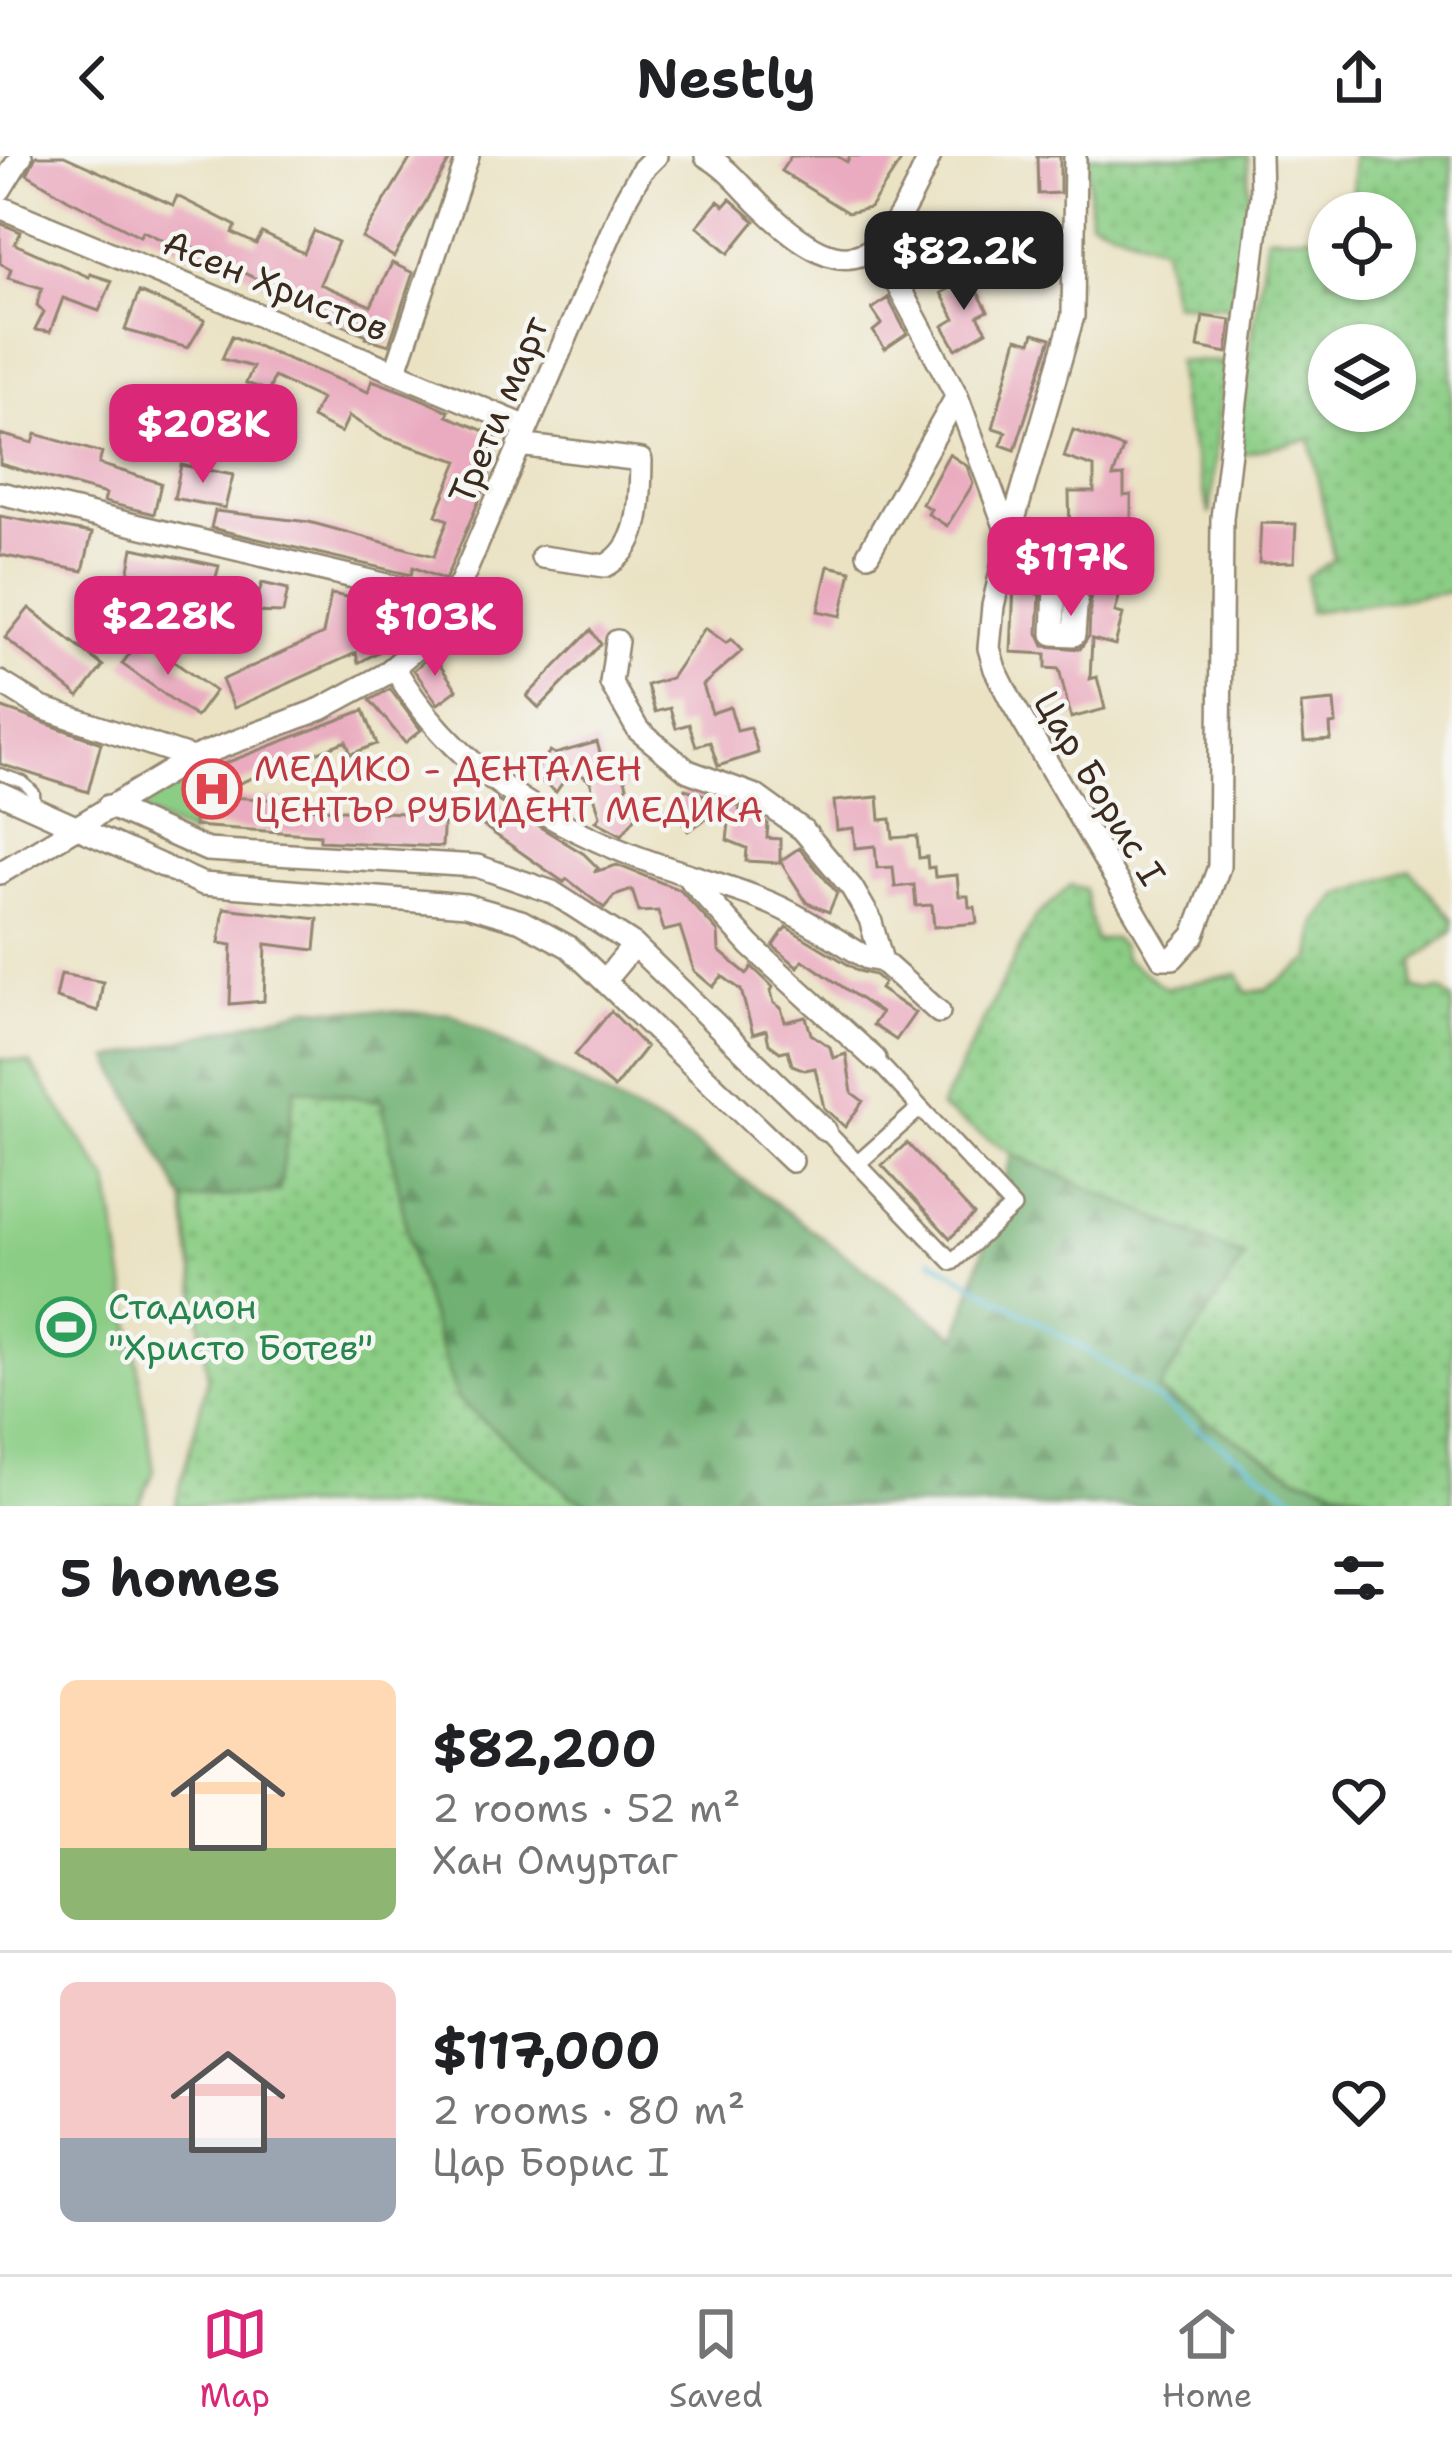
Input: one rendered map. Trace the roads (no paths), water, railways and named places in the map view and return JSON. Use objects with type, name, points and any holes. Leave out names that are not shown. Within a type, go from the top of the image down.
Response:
[{"type":"street","points":[[0,190],[21,156]]},
{"type":"street","points":[[395,370],[468,156]]},
{"type":"street","name":"Трети март","points":[[1,879],[108,806],[193,758],[321,709],[394,667],[427,638],[450,600],[625,200],[641,170],[656,156]]},
{"type":"street","points":[[706,156],[788,231],[818,252],[853,260],[877,246],[904,208],[929,156]]},
{"type":"street","name":"Цар Борис I","points":[[1075,156],[1073,316],[1009,537],[990,627],[994,670],[1162,958],[1172,958],[1194,935],[1220,867],[1222,518],[1261,195],[1260,156]]},
{"type":"street","name":"Асен Христов","points":[[0,207],[395,370],[523,436],[641,460],[639,511],[625,548],[613,562],[605,566],[542,557]]},
{"type":"street","points":[[877,246],[957,396],[1009,537]]},
{"type":"street","points":[[868,554],[957,396]]},
{"type":"street","points":[[0,493],[450,600]]},
{"type":"street","points":[[1006,565],[1055,586]]},
{"type":"street","points":[[617,641],[611,683],[632,723],[688,771],[756,796],[819,844],[870,919],[882,961]]},
{"type":"street","points":[[394,667],[437,730],[532,809],[594,841],[767,901],[867,958],[882,961],[939,1012]]},
{"type":"street","points":[[0,682],[42,708],[193,758]]},
{"type":"street","points":[[2,790],[203,884],[476,906],[521,921],[557,938],[605,980],[792,1161]]},
{"type":"street","points":[[108,806],[207,850],[477,866],[552,892],[634,945],[952,1262],[1013,1207],[874,1059],[751,946],[685,874]]},
{"type":"street","points":[[203,884],[207,850]]},
{"type":"street","points":[[605,980],[634,945]]},
{"type":"street","points":[[857,1164],[920,1108]]},
{"type":"waterway","points":[[931,1259],[1088,1351],[1308,1506]]},
{"type":"place","name":"МЕДИКО - ДЕНТАЛЕН ЦЕНТЪР РУБИДЕНТ МЕДИКА","points":[[212,789]]},
{"type":"place","name":"Стадион \"Христо Ботев\"","points":[[66,1327]]}]
